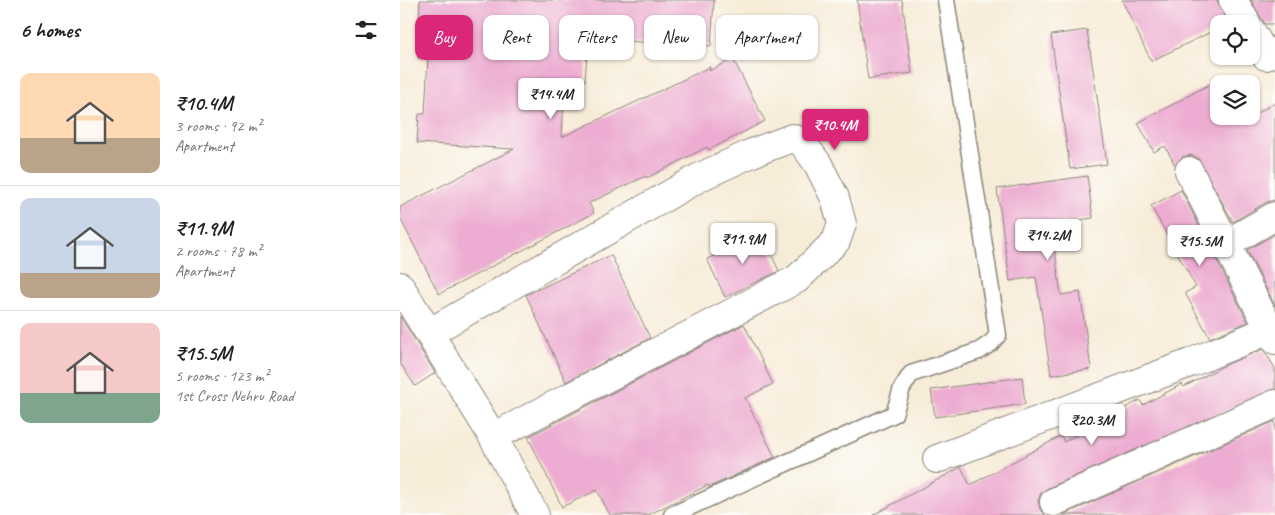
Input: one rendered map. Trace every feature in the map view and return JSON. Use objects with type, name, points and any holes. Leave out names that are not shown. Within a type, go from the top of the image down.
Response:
[{"type":"street","points":[[1233,0],[1242,15]]},
{"type":"street","points":[[1260,41],[1271,54]]},
{"type":"street","points":[[429,333],[700,178],[752,153],[792,138],[802,142],[818,164],[835,198],[842,224],[836,241],[797,279],[493,437]]},
{"type":"street","points":[[937,459],[1190,363],[1272,335],[1188,171]]},
{"type":"street","points":[[1226,244],[1275,216]]},
{"type":"street","points":[[400,286],[493,437],[535,515]]},
{"type":"street","points":[[1054,502],[1275,404]]},
{"type":"lane","points":[[672,515],[894,414],[902,388],[911,374],[979,351],[991,343],[998,335],[946,0]]},
{"type":"building","points":[[420,0],[714,0],[711,46],[706,46],[706,15],[644,15],[644,42],[634,42],[634,15],[559,15],[559,60],[586,60],[585,81],[565,80],[562,137],[710,67],[709,71],[731,60],[734,60],[765,121],[709,150],[707,147],[647,178],[646,176],[589,203],[594,213],[439,294],[400,218],[400,207],[514,149],[417,143],[419,114],[425,114],[428,60],[473,60],[473,15],[419,15]]},
{"type":"building","points":[[857,0],[902,0],[912,73],[868,79]]},
{"type":"building","points":[[1122,0],[1217,0],[1224,15],[1210,15],[1210,32],[1151,61]]},
{"type":"building","points":[[1251,0],[1275,0],[1275,24],[1265,24]]},
{"type":"building","points":[[1087,30],[1107,164],[1070,169],[1051,35]]},
{"type":"building","points":[[1210,84],[1210,125],[1260,125],[1260,111],[1275,103],[1275,200],[1267,202],[1233,222],[1198,158],[1190,155],[1182,157],[1175,165],[1165,146],[1154,152],[1138,123]]},
{"type":"building","points":[[1087,176],[1093,218],[1051,224],[1061,295],[1080,292],[1091,369],[1051,375],[1036,277],[1010,281],[997,189]]},
{"type":"building","points":[[1181,190],[1248,322],[1210,338],[1185,293],[1196,287],[1151,206]]},
{"type":"building","points":[[762,234],[779,271],[725,297],[707,259]]},
{"type":"building","points":[[1275,234],[1275,306],[1247,250]]},
{"type":"building","points":[[611,255],[650,338],[566,382],[526,295]]},
{"type":"building","points":[[400,316],[435,373],[415,386],[400,363]]},
{"type":"building","points":[[744,324],[773,384],[745,398],[775,457],[709,487],[708,485],[648,515],[610,515],[597,490],[562,507],[528,437]]},
{"type":"building","points":[[1263,349],[1275,368],[1275,389],[1048,488],[1041,493],[1038,501],[1040,509],[1046,515],[873,515],[961,467],[970,485],[1061,436],[1064,442],[1140,400],[1143,405],[1182,384],[1184,387],[1223,366]]},
{"type":"building","points":[[1022,377],[1025,404],[935,417],[931,390]]},
{"type":"building","points":[[1275,421],[1275,515],[1063,515]]}]
